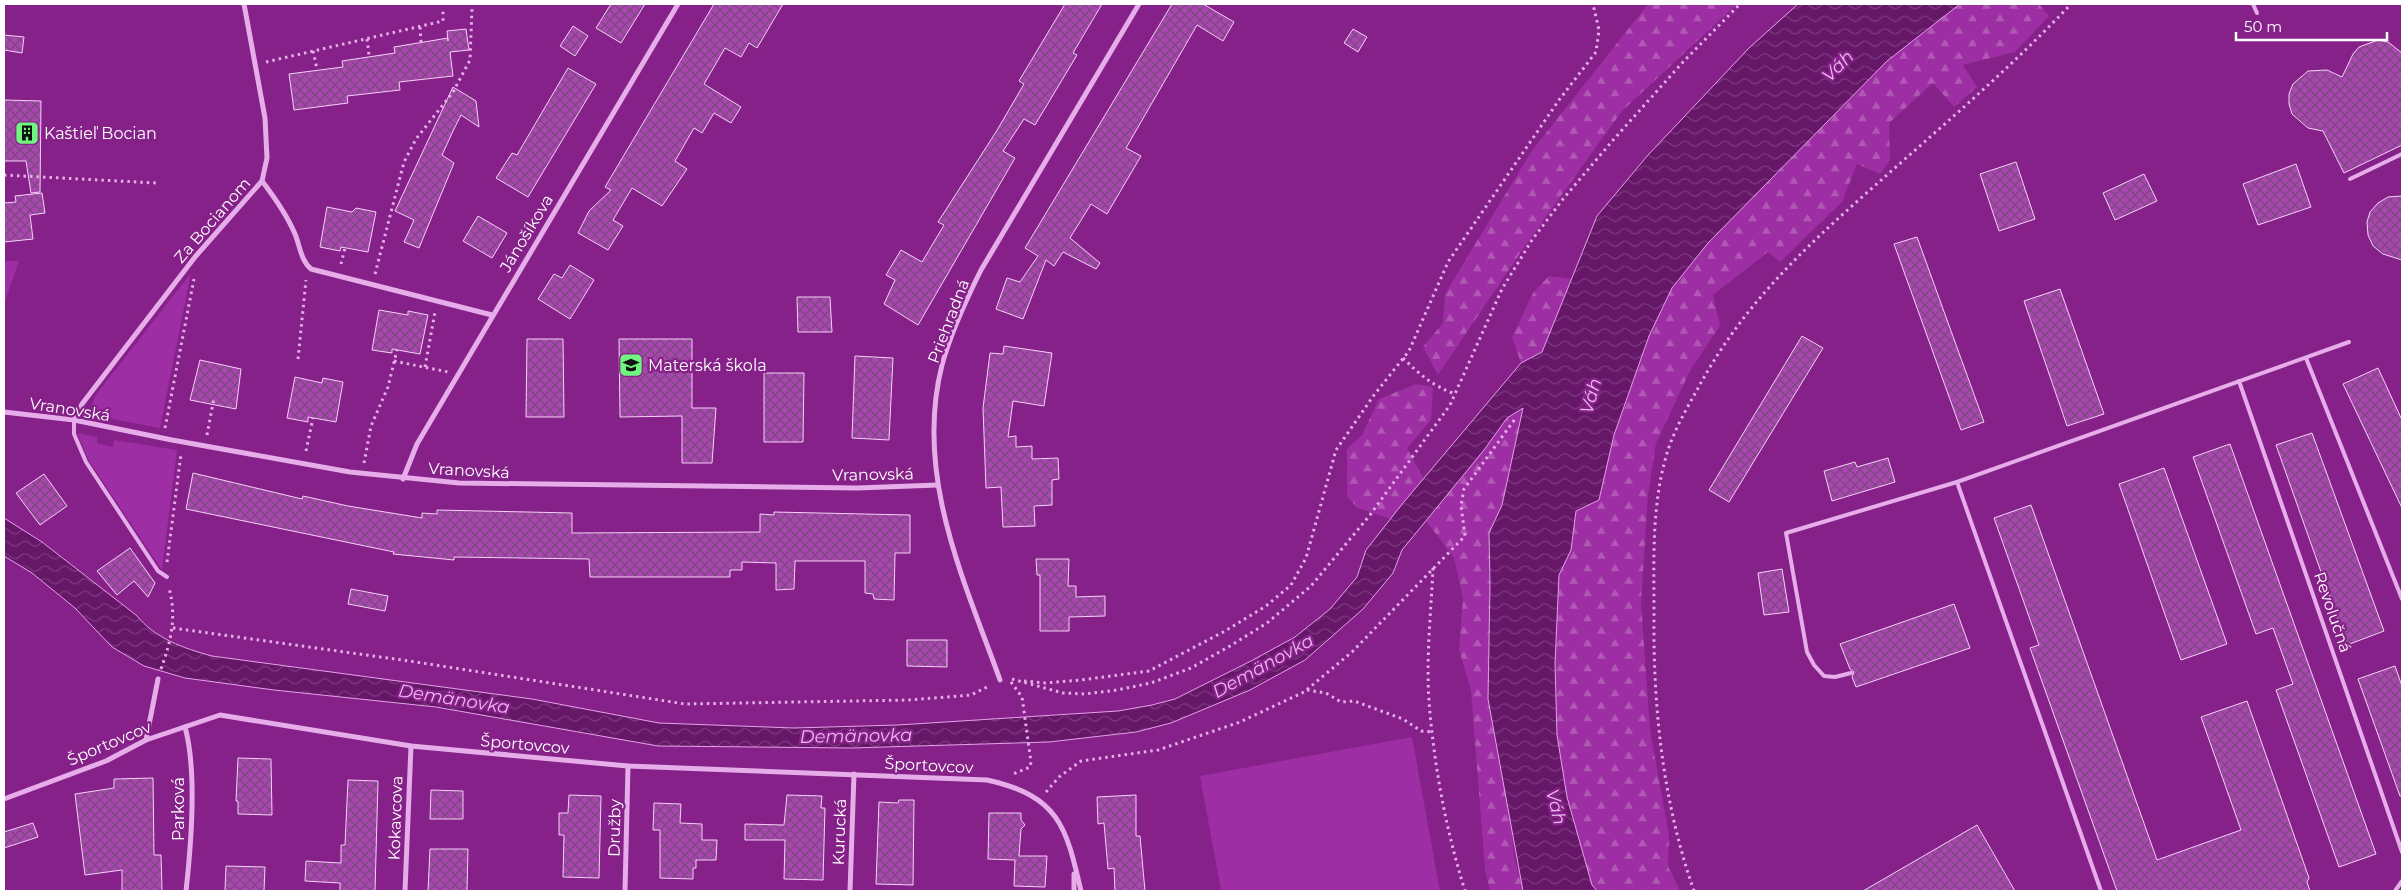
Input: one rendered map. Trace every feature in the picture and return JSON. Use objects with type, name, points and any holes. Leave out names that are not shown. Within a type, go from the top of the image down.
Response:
[{"type":"street","name":"Za Bocianom","points":[[74,420],[82,404],[195,257],[262,182],[267,158],[265,118],[244,4]]},
{"type":"street","name":"Jánošíkova","points":[[403,479],[417,444],[678,4]]},
{"type":"street","name":"Priehradná","points":[[1000,680],[955,557],[944,518],[938,485],[935,447],[938,390],[942,365],[962,312],[981,270],[1140,4]]},
{"type":"street","points":[[262,182],[282,209],[309,267],[319,272],[492,315]]},
{"type":"street","name":"Vranovská","points":[[4,412],[74,420],[296,463],[403,479],[506,485],[604,487],[857,488],[938,485]]},
{"type":"street","points":[[146,740],[158,679]]},
{"type":"street","name":"Športovcov","points":[[4,799],[106,761],[146,740],[220,715],[411,746],[628,766],[988,780],[1024,792],[1054,812],[1065,834],[1075,866]]},
{"type":"street","name":"Parková","points":[[185,727],[191,747],[190,853],[186,891]]},
{"type":"street","name":"Kokavcova","points":[[405,891],[411,746]]},
{"type":"street","name":"Družby","points":[[625,891],[628,766]]},
{"type":"street","name":"Kurucká","points":[[850,891],[854,774]]},
{"type":"street","points":[[1074,891],[1075,866]]},
{"type":"street","points":[[1075,866],[1081,891]]},
{"type":"lane","points":[[2253,4],[2256,13]]},
{"type":"lane","points":[[2350,179],[2402,154]]},
{"type":"lane","points":[[1851,673],[1835,677],[1824,676],[1814,666],[1807,652],[1786,533],[1957,482],[2349,342]]},
{"type":"lane","points":[[2306,358],[2402,599]]},
{"type":"lane","name":"Revolučná","points":[[2239,381],[2402,852]]},
{"type":"lane","points":[[74,420],[74,434],[86,462],[158,571],[167,577]]},
{"type":"lane","points":[[1957,482],[2101,891]]},
{"type":"lane","points":[[2395,891],[2402,881]]},
{"type":"path","points":[[1031,762],[1022,697],[1009,680],[1045,683],[1149,671],[1202,644],[1279,596],[1291,585],[1306,558],[1336,450],[1409,351],[1448,262],[1560,100],[1596,52],[1599,30],[1593,4]]},
{"type":"path","points":[[1021,681],[1064,693],[1085,694],[1151,682],[1191,668],[1267,623],[1311,586],[1348,542],[1450,405],[1502,289],[1532,240],[1562,199],[1683,62],[1740,4]]},
{"type":"path","points":[[1694,891],[1677,835],[1661,760],[1653,644],[1656,506],[1670,447],[1682,418],[1707,371],[1748,310],[1764,290],[1823,231],[1999,77],[2071,4]]},
{"type":"path","points":[[373,285],[404,162],[416,138],[457,86],[470,60],[472,9]]},
{"type":"path","points":[[256,64],[443,22],[443,11]]},
{"type":"path","points":[[420,27],[421,42]]},
{"type":"path","points":[[367,39],[369,55]]},
{"type":"path","points":[[313,52],[317,69]]},
{"type":"path","points":[[4,175],[156,183]]},
{"type":"path","points":[[162,438],[195,274],[195,257]]},
{"type":"path","points":[[298,359],[302,308],[309,267]]},
{"type":"path","points":[[425,368],[437,301]]},
{"type":"path","points":[[364,464],[371,426],[388,387],[397,350]]},
{"type":"path","points":[[1403,358],[1422,376],[1438,387],[1455,394]]},
{"type":"path","points":[[394,361],[459,374]]},
{"type":"path","points":[[207,435],[214,398]]},
{"type":"path","points":[[305,454],[313,418]]},
{"type":"path","points":[[1039,801],[1059,777],[1080,761],[1158,750],[1240,722],[1307,690],[1352,652],[1465,536],[1461,505],[1464,488],[1514,419]]},
{"type":"path","points":[[158,679],[173,630],[174,613],[167,577],[180,453]]},
{"type":"path","points":[[1433,568],[1429,700],[1432,732],[1438,781],[1455,859],[1465,891]]},
{"type":"path","points":[[173,630],[410,661],[685,704],[909,700],[971,695],[1000,680]]},
{"type":"path","points":[[1307,690],[1326,693],[1342,702],[1354,701],[1403,719],[1421,731],[1432,732]]},
{"type":"green space","points":[[1648,4],[1737,4],[1622,111],[1525,246],[1438,375],[1423,347],[1443,323],[1445,294],[1531,152]]},
{"type":"green space","points":[[1960,4],[2039,4],[2049,16],[2015,52],[1963,65],[1977,87],[1954,107],[1933,83],[1889,123],[1890,160],[1880,174],[1857,164],[1842,202],[1780,262],[1768,252],[1713,295],[1720,326],[1691,369],[1656,443],[1648,495],[1641,602],[1650,730],[1669,836],[1668,866],[1680,891],[1597,891],[1592,885],[1567,797],[1557,735],[1555,664],[1559,575],[1571,550],[1576,511],[1599,500],[1614,435],[1649,336],[1672,288],[1708,243],[1887,61]]},
{"type":"green space","points":[[4,261],[19,261],[4,304]]},
{"type":"green space","points":[[191,273],[160,428],[96,416],[91,407],[95,396]]},
{"type":"green space","points":[[1549,276],[1572,279],[1542,352],[1521,363],[1512,337],[1533,293]]},
{"type":"green space","points":[[1416,384],[1433,387],[1431,420],[1407,448],[1424,479],[1391,519],[1358,508],[1347,497],[1347,449],[1362,435],[1379,399]]},
{"type":"green space","points":[[1523,408],[1502,505],[1489,533],[1490,584],[1514,856],[1523,891],[1490,891],[1485,869],[1471,691],[1459,650],[1463,598],[1454,558],[1426,521],[1507,418]]},
{"type":"green space","points":[[77,433],[97,437],[97,443],[113,447],[114,440],[177,450],[162,570],[89,461]]},
{"type":"green space","points":[[1412,737],[1440,891],[1221,891],[1200,776]]},
{"type":"water","points":[[1798,4],[1960,4],[1887,61],[1708,243],[1672,288],[1649,336],[1614,435],[1599,500],[1576,511],[1571,550],[1559,575],[1555,664],[1557,735],[1567,797],[1592,885],[1597,891],[1523,891],[1488,699],[1489,533],[1502,505],[1523,408],[1507,418],[1484,450],[1402,550],[1393,573],[1363,609],[1305,660],[1250,690],[1171,723],[1136,732],[1049,742],[852,748],[658,746],[436,707],[274,690],[185,678],[144,666],[112,647],[75,608],[32,573],[4,556],[4,518],[42,542],[161,636],[180,646],[212,656],[532,699],[659,723],[794,728],[898,725],[1118,711],[1175,699],[1295,637],[1330,609],[1357,577],[1366,550],[1403,503],[1521,363],[1542,352],[1597,216],[1648,155],[1749,48]]},
{"type":"building","points":[[611,4],[645,4],[621,43],[596,28]]},
{"type":"building","points":[[714,4],[783,4],[757,48],[749,43],[741,57],[725,48],[704,84],[741,107],[731,123],[714,113],[702,133],[694,128],[675,161],[687,169],[662,206],[632,188],[613,220],[623,226],[608,250],[578,233],[589,211],[611,190],[605,187]]},
{"type":"building","points":[[1065,4],[1102,4],[1073,53],[1077,55],[1035,125],[1024,119],[1003,151],[1015,158],[918,325],[884,304],[895,280],[886,275],[901,250],[922,262],[944,225],[938,222],[996,132],[1024,84],[1019,81]]},
{"type":"building","points":[[1172,4],[1203,4],[1234,22],[1223,41],[1197,25],[1126,148],[1141,156],[1107,214],[1091,204],[1070,238],[1100,263],[1096,269],[1063,252],[1054,266],[1046,260],[1023,319],[996,309],[1007,278],[1020,282],[1038,256],[1025,248]]},
{"type":"building","points":[[573,26],[588,36],[575,56],[560,46]]},
{"type":"building","points":[[466,29],[469,50],[450,52],[453,76],[399,82],[400,90],[347,96],[348,103],[294,110],[289,74],[343,67],[342,61],[395,53],[394,47],[448,38],[447,31]]},
{"type":"building","points":[[1353,29],[1367,37],[1358,52],[1344,43]]},
{"type":"building","points":[[4,35],[24,37],[22,53],[4,50]]},
{"type":"building","points":[[2378,40],[2388,42],[2402,53],[2402,145],[2344,173],[2323,131],[2308,128],[2292,114],[2289,94],[2293,84],[2308,71],[2327,70],[2342,77],[2353,54],[2359,47]]},
{"type":"building","points":[[568,68],[596,84],[528,197],[496,178],[512,153],[517,155]]},
{"type":"building","points":[[453,87],[476,101],[479,127],[461,115],[442,155],[454,163],[419,248],[404,242],[414,220],[395,211]]},
{"type":"building","name":"Kaštieľ Bocian","points":[[4,100],[41,101],[40,192],[31,193],[26,161],[4,161]]},
{"type":"building","points":[[2016,162],[2035,219],[1999,231],[1980,174]]},
{"type":"building","points":[[2296,164],[2311,207],[2258,225],[2243,184]]},
{"type":"building","points":[[2144,174],[2157,201],[2115,220],[2103,193]]},
{"type":"building","points":[[42,193],[45,213],[30,215],[33,239],[4,242],[4,203],[16,202],[15,196]]},
{"type":"building","points":[[2402,196],[2402,260],[2383,254],[2373,246],[2368,235],[2367,222],[2370,212],[2378,203],[2388,197]]},
{"type":"building","points":[[327,207],[352,212],[356,208],[376,212],[368,252],[341,247],[340,251],[320,247]]},
{"type":"building","points":[[478,216],[507,233],[492,258],[463,241]]},
{"type":"building","points":[[1917,237],[1984,422],[1961,430],[1894,244]]},
{"type":"building","points":[[570,265],[594,280],[570,319],[538,299],[554,274],[562,278]]},
{"type":"building","points":[[2060,289],[2104,414],[2067,426],[2024,301]]},
{"type":"building","points":[[797,297],[830,297],[832,332],[798,332]]},
{"type":"building","points":[[379,310],[408,315],[408,311],[428,315],[420,354],[392,349],[392,353],[372,350]]},
{"type":"building","points":[[1802,336],[1823,348],[1729,502],[1709,490]]},
{"type":"building","points":[[527,339],[563,339],[564,417],[526,417]]},
{"type":"building","points":[[619,339],[692,339],[692,408],[716,408],[712,463],[682,463],[682,416],[620,417]]},
{"type":"building","points":[[1004,346],[1052,353],[1044,406],[1013,401],[1008,437],[1016,436],[1016,447],[1032,446],[1032,459],[1058,458],[1059,479],[1052,480],[1052,505],[1034,506],[1035,526],[1003,527],[1001,487],[986,488],[983,408],[990,353],[1003,354]]},
{"type":"building","points":[[855,356],[893,358],[889,440],[852,438]]},
{"type":"building","points":[[200,360],[241,369],[236,409],[190,400]]},
{"type":"building","points":[[2378,368],[2402,420],[2402,508],[2343,384]]},
{"type":"building","points":[[764,373],[804,373],[803,442],[764,442]]},
{"type":"building","points":[[295,377],[322,383],[323,378],[343,382],[336,422],[308,417],[308,422],[287,418]]},
{"type":"building","points":[[2312,433],[2384,631],[2347,645],[2276,445]]},
{"type":"building","points":[[2230,444],[2376,854],[2339,867],[2276,690],[2293,684],[2273,628],[2256,634],[2193,457]]},
{"type":"building","points":[[1888,458],[1895,482],[1832,501],[1824,471],[1855,462],[1857,467]]},
{"type":"building","points":[[2164,468],[2227,644],[2181,660],[2119,484]]},
{"type":"building","points":[[193,473],[302,499],[303,496],[348,506],[422,518],[422,513],[437,514],[437,510],[572,513],[572,533],[760,532],[760,514],[774,515],[774,512],[910,515],[910,553],[895,553],[894,600],[874,599],[873,594],[865,593],[865,561],[795,561],[794,589],[776,590],[776,563],[742,562],[742,570],[730,570],[730,577],[590,577],[589,559],[454,557],[454,560],[393,554],[394,552],[186,509]]},
{"type":"building","points":[[44,474],[67,506],[40,525],[16,493]]},
{"type":"building","points":[[2031,505],[2157,860],[2241,830],[2201,717],[2247,701],[2309,878],[2307,882],[2310,891],[2117,891],[2030,648],[2039,645],[1994,518]]},
{"type":"building","points":[[130,548],[155,583],[148,597],[134,581],[117,595],[97,571]]},
{"type":"building","points":[[1036,559],[1069,559],[1068,586],[1076,586],[1076,597],[1105,596],[1105,616],[1069,617],[1069,631],[1040,631],[1040,575],[1037,575]]},
{"type":"building","points":[[1782,569],[1789,612],[1764,615],[1758,573]]},
{"type":"building","points":[[351,589],[388,596],[385,611],[348,604]]},
{"type":"building","points":[[1954,604],[1970,648],[1856,687],[1852,677],[1854,672],[1850,669],[1840,644]]},
{"type":"building","points":[[907,640],[947,640],[947,667],[907,666]]},
{"type":"building","points":[[2395,666],[2402,686],[2402,796],[2400,796],[2358,679]]},
{"type":"building","points":[[238,758],[271,759],[272,815],[238,814],[238,801],[236,801]]},
{"type":"building","points":[[153,778],[154,855],[161,855],[162,891],[122,891],[122,870],[85,875],[75,794],[114,788],[114,779]]},
{"type":"building","points":[[348,780],[378,781],[375,891],[340,891],[340,883],[305,881],[306,861],[341,863],[341,845],[345,845]]},
{"type":"building","points":[[431,790],[463,791],[463,819],[430,819]]},
{"type":"building","points":[[569,795],[601,796],[599,878],[563,877],[564,835],[559,835],[559,813],[568,813]]},
{"type":"building","points":[[787,795],[822,796],[821,808],[825,808],[823,880],[784,879],[785,840],[745,840],[745,824],[784,825]]},
{"type":"building","points":[[1136,795],[1136,836],[1140,836],[1145,891],[1115,891],[1114,868],[1108,869],[1104,823],[1098,824],[1097,797]]},
{"type":"building","points":[[899,800],[914,800],[913,885],[876,884],[879,802],[898,803]]},
{"type":"building","points":[[654,803],[681,804],[680,823],[702,824],[702,840],[717,840],[716,860],[696,860],[696,868],[693,868],[693,879],[660,878],[660,830],[653,830]]},
{"type":"building","points":[[989,813],[1021,813],[1021,820],[1025,825],[1021,829],[1019,856],[1047,856],[1045,887],[1014,886],[1015,860],[988,859]]},
{"type":"building","points":[[33,823],[38,837],[4,848],[4,832]]},
{"type":"building","points":[[1977,825],[2015,891],[1863,891]]},
{"type":"building","points":[[430,849],[468,849],[467,891],[428,891]]},
{"type":"building","points":[[226,866],[265,867],[264,891],[225,891]]},
{"type":"place","name":"Kaštieľ Bocian","points":[[27,133]]},
{"type":"place","name":"Materská škola","points":[[631,365]]},
{"type":"water label","name":"Váh","points":[[1838,66]]},
{"type":"water label","name":"Váh","points":[[1591,396]]},
{"type":"water label","name":"Demänovka","points":[[1263,666]]},
{"type":"water label","name":"Demänovka","points":[[454,699]]},
{"type":"water label","name":"Demänovka","points":[[856,736]]},
{"type":"water label","name":"Váh","points":[[1556,807]]}]
